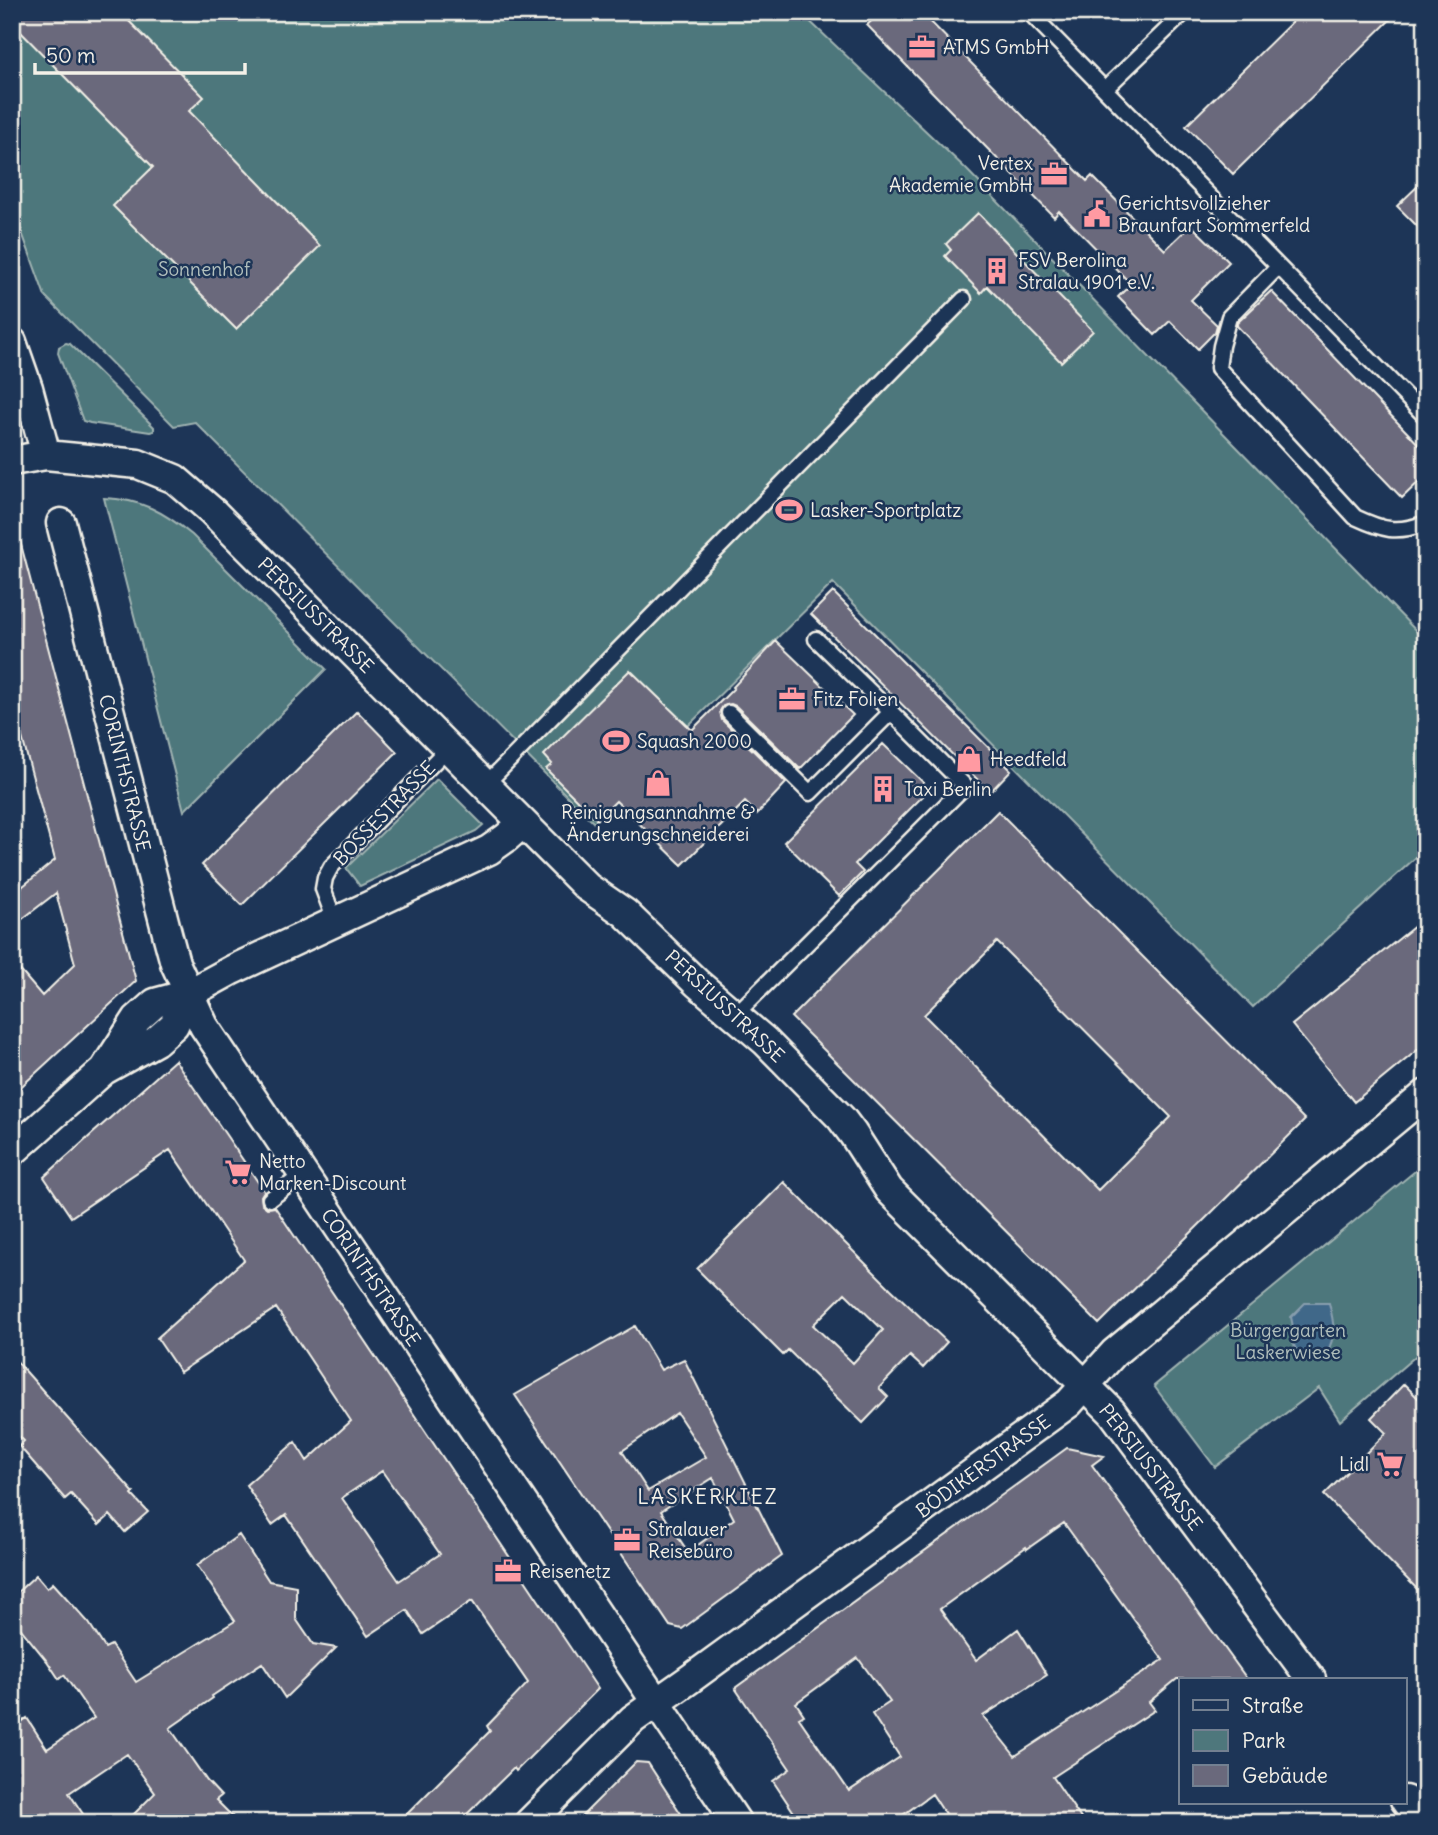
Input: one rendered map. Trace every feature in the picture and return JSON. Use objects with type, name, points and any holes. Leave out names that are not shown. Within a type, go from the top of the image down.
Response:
[{"type":"street","points":[[12,342],[46,455]]},
{"type":"street","name":"PERSIUSSTRASSE","points":[[12,461],[46,455],[138,464],[175,479],[212,511],[587,887],[625,913],[697,983],[765,1041],[841,1118],[889,1190],[1112,1412],[1310,1678]]},
{"type":"street","name":"CORINTHSTRASSE","points":[[61,523],[175,962],[204,1026],[737,1823]]},
{"type":"street","points":[[12,1152],[104,1070],[137,1019],[155,1003],[188,994],[232,970],[496,847],[523,822]]},
{"type":"street","name":"BÖDIKERSTRASSE","points":[[529,1823],[632,1719],[1069,1403],[1114,1353],[1426,1094]]},
{"type":"street","points":[[1406,1801],[1422,1823]]},
{"type":"lane","points":[[1029,12],[1426,417]]},
{"type":"lane","points":[[1105,89],[1185,12]]},
{"type":"lane","points":[[1278,267],[1229,317],[1218,368],[1355,517],[1377,527],[1394,530],[1426,523]]},
{"type":"lane","points":[[485,785],[964,299]]},
{"type":"lane","points":[[736,1015],[965,786],[816,639]]},
{"type":"lane","points":[[729,713],[810,793],[891,712]]},
{"type":"lane","name":"BOSSESTRASSE","points":[[335,921],[323,889],[331,867],[448,748]]},
{"type":"lane","points":[[270,1199],[302,1175]]},
{"type":"green space","name":"Lasker-Sportplatz","points":[[12,12],[800,12],[965,168],[1426,641],[1426,848],[1253,1007],[833,583],[594,823],[195,422],[174,426],[45,296],[12,205]]},
{"type":"green space","points":[[66,343],[154,427],[154,431],[83,421],[58,353],[59,347]]},
{"type":"green space","points":[[104,498],[141,504],[162,513],[182,527],[326,669],[184,811]]},
{"type":"green space","points":[[437,779],[483,825],[476,831],[360,886],[346,868]]},
{"type":"green space","name":"Bürgergarten Laskerwiese","points":[[1426,1162],[1426,1347],[1340,1421],[1319,1388],[1215,1467],[1154,1386]]},
{"type":"water","points":[[1305,1303],[1329,1303],[1333,1335],[1326,1354],[1301,1360],[1291,1339],[1291,1317]]},
{"type":"building","points":[[12,12],[120,12],[204,97],[189,111],[320,246],[236,329],[113,206],[153,167],[12,23]]},
{"type":"building","points":[[881,12],[921,12],[1087,181],[1092,176],[1165,250],[1191,225],[1229,262],[1191,300],[1217,325],[1215,332],[1198,349],[1170,321],[1155,335],[1118,297],[1131,284],[1059,211],[1054,217],[867,25]]},
{"type":"building","points":[[1302,12],[1398,12],[1233,174],[1186,126]]},
{"type":"building","points":[[1426,178],[1426,235],[1397,206]]},
{"type":"building","name":"FSV Berolina Stralau 1901 e.V.","points":[[978,213],[1093,331],[1061,362],[987,286],[981,293],[945,256],[951,250],[946,244]]},
{"type":"building","points":[[1271,291],[1426,452],[1426,475],[1402,498],[1237,326]]},
{"type":"building","points":[[19,537],[136,981],[12,1095],[12,961],[42,996],[75,964],[56,893],[12,927],[12,895],[55,860],[12,700],[12,538]]},
{"type":"building","points":[[833,592],[1011,770],[990,792],[811,614]]},
{"type":"building","points":[[776,641],[853,715],[800,769],[736,706],[723,706],[720,711],[722,720],[786,783],[757,814],[745,802],[682,865],[616,801],[597,820],[546,769],[552,764],[544,755],[630,670],[692,730]]},
{"type":"building","points":[[357,711],[397,752],[242,905],[202,865]]},
{"type":"building","points":[[883,744],[930,789],[855,864],[863,872],[839,896],[784,842]]},
{"type":"building","points":[[998,811],[1305,1120],[1099,1324],[791,1017]],"holes":[[[997,942],[1171,1117],[1098,1190],[924,1015]]]},
{"type":"building","points":[[1426,917],[1426,1043],[1354,1102],[1292,1025]]},
{"type":"building","points":[[175,1060],[264,1191],[261,1196],[262,1204],[267,1208],[275,1207],[598,1689],[516,1771],[514,1768],[458,1823],[398,1823],[490,1731],[487,1726],[528,1683],[472,1601],[423,1634],[407,1610],[368,1636],[286,1515],[272,1525],[246,1485],[295,1442],[307,1461],[351,1421],[276,1308],[180,1372],[157,1338],[244,1260],[170,1150],[71,1217],[44,1177]],"holes":[[[382,1471],[440,1554],[399,1581],[342,1498]]]},
{"type":"building","points":[[784,1182],[947,1342],[923,1368],[910,1356],[879,1388],[888,1397],[863,1423],[788,1350],[783,1355],[697,1269]],"holes":[[[845,1293],[883,1330],[853,1363],[813,1325]]]},
{"type":"building","points":[[635,1326],[661,1370],[684,1359],[782,1556],[682,1629],[670,1626],[515,1395]],"holes":[[[677,1413],[706,1457],[648,1491],[622,1451]],[[713,1478],[734,1519],[688,1552],[661,1511]]]},
{"type":"building","points":[[12,1356],[148,1512],[125,1532],[110,1515],[99,1525],[71,1494],[65,1499],[19,1446],[24,1441],[12,1429]]},
{"type":"building","name":"Lidl","points":[[1404,1384],[1426,1406],[1426,1598],[1324,1495],[1386,1433],[1371,1418]]},
{"type":"building","points":[[1067,1448],[1104,1456],[1092,1465],[1246,1678],[1177,1679],[1149,1702],[1155,1710],[1053,1777],[1084,1823],[951,1823],[932,1794],[892,1823],[801,1823],[773,1781],[790,1769],[735,1688]],"holes":[[[1064,1523],[1163,1660],[1015,1756],[983,1716],[1047,1675],[1018,1629],[976,1660],[940,1609]],[[858,1658],[890,1702],[872,1714],[900,1757],[849,1791],[799,1718],[804,1715],[796,1703]]]},
{"type":"building","points":[[239,1535],[269,1581],[296,1586],[296,1619],[313,1644],[336,1648],[285,1698],[262,1663],[170,1728],[207,1781],[221,1796],[216,1800],[239,1823],[125,1823],[155,1793],[127,1754],[69,1793],[89,1823],[22,1823],[12,1808],[12,1729],[27,1718],[47,1749],[94,1718],[64,1675],[59,1679],[12,1618],[12,1597],[36,1575],[47,1588],[53,1583],[89,1623],[105,1648],[111,1645],[136,1682],[235,1621],[197,1565]]},
{"type":"building","points":[[636,1762],[648,1763],[687,1823],[575,1823]]},
{"type":"railway","points":[[1152,12],[1158,19]]},
{"type":"place","name":"ATMS GmbH","points":[[922,47]]},
{"type":"place","name":"Vertex Akademie GmbH","points":[[1054,174]]},
{"type":"place","name":"Gerichtsvollzieher Braunfart Sommerfeld","points":[[1097,214]]},
{"type":"place","name":"FSV Berolina Stralau 1901 e.V.","points":[[997,271]]},
{"type":"place","name":"Lasker-Sportplatz","points":[[789,510]]},
{"type":"place","name":"Fitz Folien","points":[[792,699]]},
{"type":"place","name":"Squash 2000","points":[[616,741]]},
{"type":"place","name":"Heedfeld","points":[[969,759]]},
{"type":"place","name":"Reinigungsannahme & Änderungschneiderei","points":[[658,783]]},
{"type":"place","name":"Taxi Berlin","points":[[883,789]]},
{"type":"place","name":"Netto Marken-Discount","points":[[238,1172]]},
{"type":"place","name":"Lidl","points":[[1390,1464]]},
{"type":"place","name":"Stralauer Reisebüro","points":[[627,1540]]},
{"type":"place","name":"Reisenetz","points":[[508,1571]]},
{"type":"district","name":"LASKERKIEZ","points":[[708,1496]]},
{"type":"park label","name":"Sonnenhof","points":[[204,269]]}]
